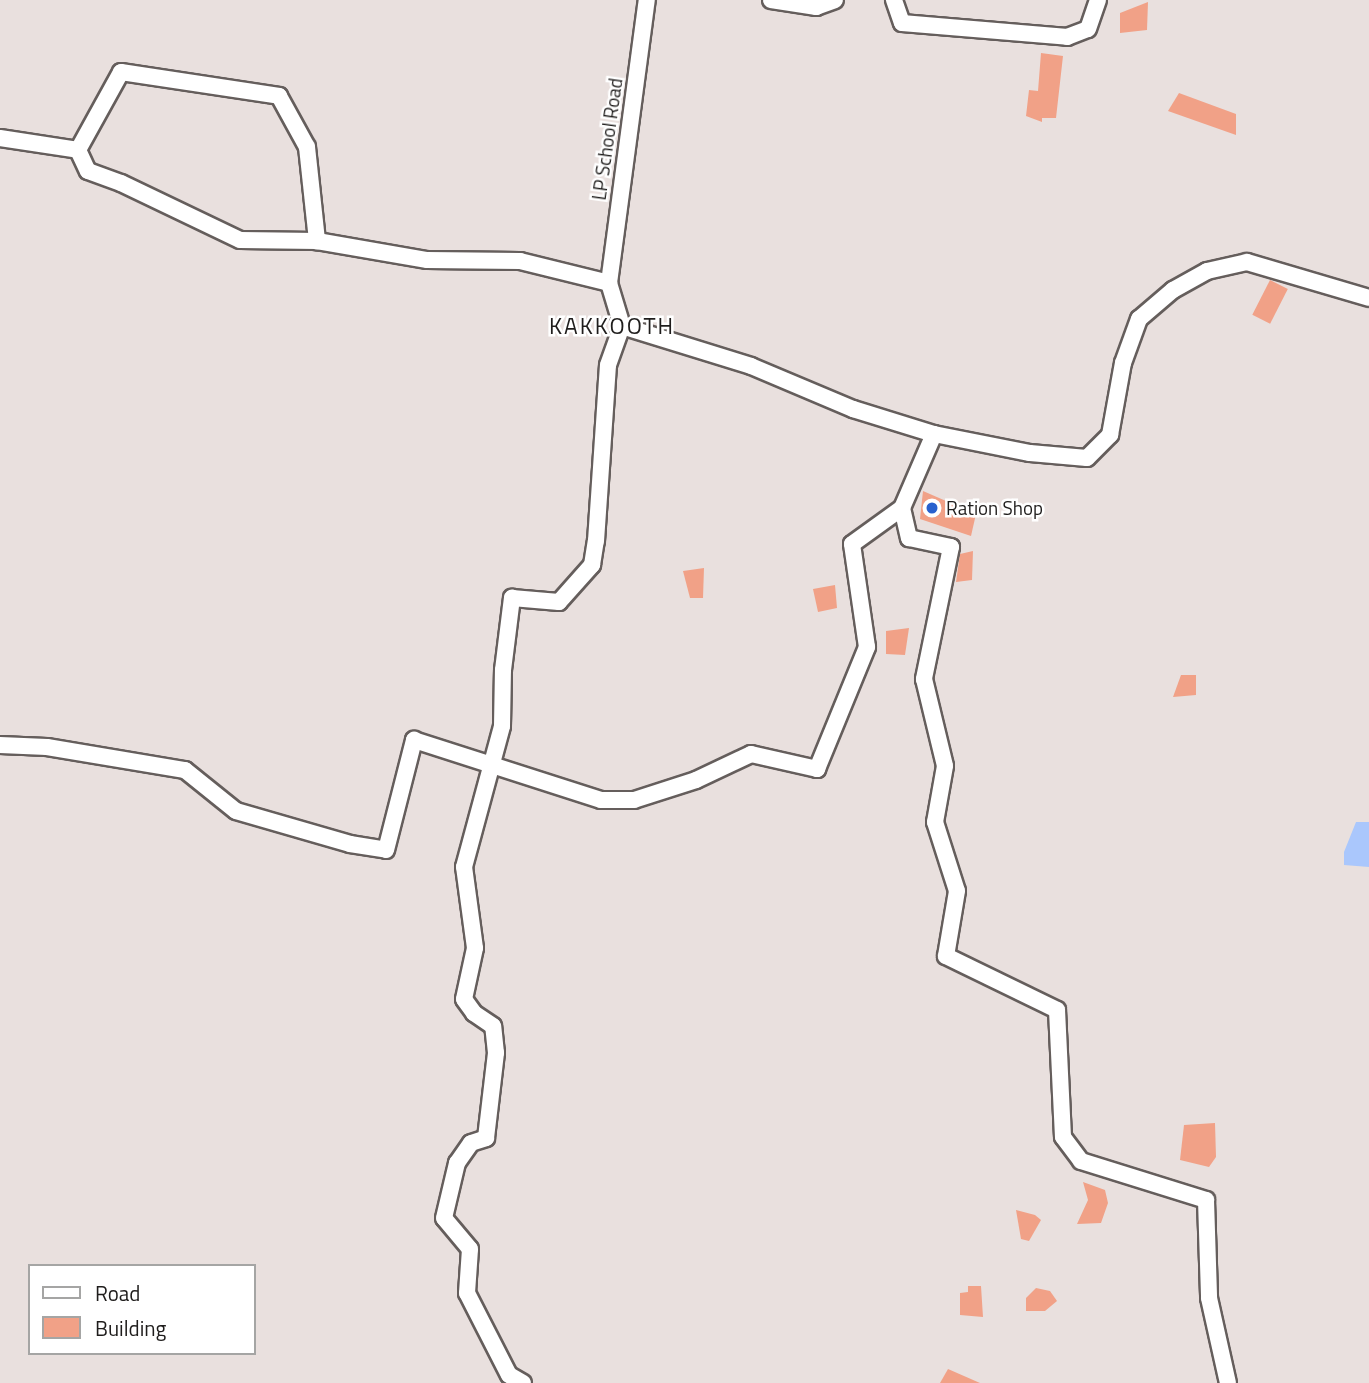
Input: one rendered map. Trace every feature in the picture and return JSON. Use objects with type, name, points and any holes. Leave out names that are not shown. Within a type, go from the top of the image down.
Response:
[{"type":"street","name":"LP School Road","points":[[608,283],[647,0]]},
{"type":"street","points":[[771,0],[816,7],[835,0]]},
{"type":"street","points":[[894,0],[902,23],[1068,37],[1088,29],[1098,0]]},
{"type":"street","points":[[78,150],[121,72],[279,96],[307,147],[317,241]]},
{"type":"street","points":[[0,138],[78,150]]},
{"type":"street","points":[[78,150],[88,171],[121,183],[240,240],[317,241],[427,260],[520,261],[608,283],[622,326],[608,365],[592,565],[559,602],[512,598],[503,670],[502,726],[464,867],[475,948],[464,999],[474,1013],[493,1026],[496,1053],[486,1138],[471,1143],[457,1163],[444,1218],[470,1249],[467,1293],[509,1375],[523,1383]]},
{"type":"street","points":[[622,326],[751,366],[852,409],[934,434],[1030,453],[1087,458],[1110,435],[1123,363],[1139,319],[1173,290],[1207,271],[1247,262],[1369,298]]},
{"type":"street","points":[[0,745],[47,747],[185,770],[236,811],[350,844],[386,850],[414,740],[601,800],[634,800],[696,780],[751,754],[817,769],[867,647],[852,544],[902,508],[934,434]]},
{"type":"street","points":[[902,508],[909,538],[951,547],[924,679],[945,766],[935,822],[957,891],[946,956],[1057,1010],[1063,1137],[1081,1161],[1206,1200],[1209,1298],[1228,1383]]},
{"type":"water","points":[[1356,822],[1369,822],[1369,867],[1344,865],[1344,852]]},
{"type":"building","points":[[1148,2],[1147,30],[1120,33],[1120,13]]},
{"type":"building","points":[[1041,53],[1063,56],[1056,118],[1042,118],[1042,122],[1026,116],[1029,90],[1038,91]]},
{"type":"building","points":[[1179,93],[1236,114],[1236,135],[1168,111]]},
{"type":"building","points":[[1270,280],[1288,289],[1270,324],[1252,315]]},
{"type":"building","points":[[923,491],[976,514],[971,536],[920,519]]},
{"type":"building","points":[[973,551],[972,580],[956,582],[960,554]]},
{"type":"building","points":[[704,568],[703,598],[690,598],[683,571]]},
{"type":"building","points":[[835,585],[837,608],[818,612],[813,589]]},
{"type":"building","points":[[909,628],[905,655],[886,654],[886,631]]},
{"type":"building","points":[[1181,675],[1196,675],[1196,695],[1173,697]]},
{"type":"building","points":[[1215,1123],[1216,1157],[1209,1167],[1180,1160],[1184,1125]]},
{"type":"building","points":[[1083,1182],[1105,1190],[1108,1203],[1101,1223],[1077,1224],[1088,1200]]},
{"type":"building","points":[[1016,1210],[1035,1215],[1041,1220],[1029,1241],[1021,1239]]},
{"type":"building","points":[[968,1286],[981,1286],[983,1317],[960,1315],[960,1293],[968,1292]]},
{"type":"building","points":[[1036,1288],[1050,1291],[1057,1301],[1045,1311],[1026,1311],[1026,1298]]},
{"type":"building","points":[[948,1369],[980,1383],[940,1383]]},
{"type":"place","name":"Ration Shop","points":[[932,508]]},
{"type":"district","name":"KAKKOOTH","points":[[612,326]]}]
